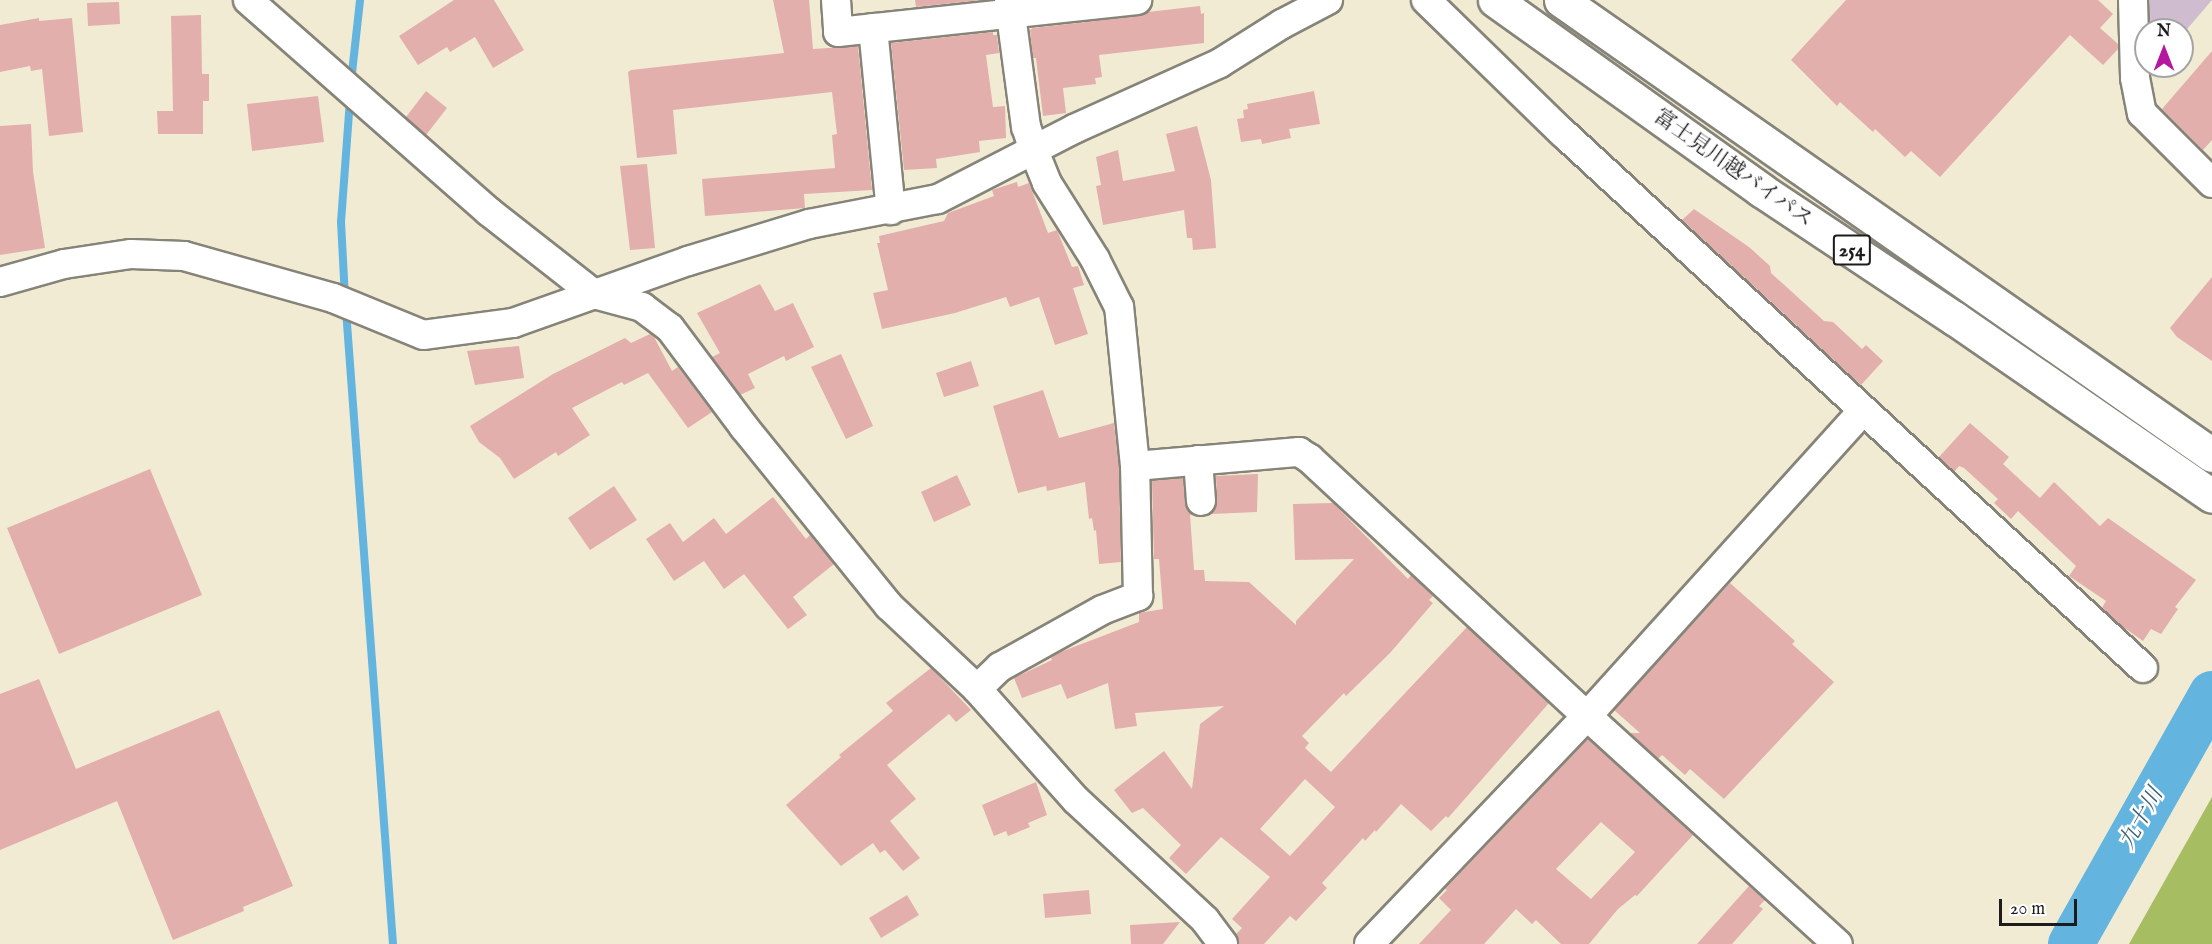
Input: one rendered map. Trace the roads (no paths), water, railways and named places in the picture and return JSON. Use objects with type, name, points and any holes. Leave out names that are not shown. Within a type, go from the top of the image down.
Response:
[{"type":"highway","name":"富士見川越バイパス","points":[[1495,0],[1761,189],[1954,318],[2212,496]]},
{"type":"highway","name":"富士見川越バイパス","points":[[1561,0],[2212,455]]},
{"type":"street","points":[[248,0],[488,211],[594,294],[642,307],[670,328],[744,427],[889,606],[977,689],[1076,800],[1205,920],[1223,944]]},
{"type":"street","points":[[836,0],[838,32],[1010,8],[1137,0]]},
{"type":"street","points":[[0,282],[64,264],[131,254],[184,256],[333,298],[423,335],[513,323],[688,261],[809,224],[938,200],[1074,129],[1220,63],[1282,24],[1328,0]]},
{"type":"street","points":[[1426,0],[1563,133],[2143,668]]},
{"type":"street","points":[[2133,0],[2135,78],[2142,113],[2212,183]]},
{"type":"street","points":[[977,689],[1000,667],[1102,610],[1138,596],[1136,466],[1119,307],[1095,259],[1047,183],[1034,151],[1026,127],[1010,8]]},
{"type":"street","points":[[873,28],[891,210]]},
{"type":"street","points":[[1369,944],[1587,716],[1863,411]]},
{"type":"street","points":[[1136,466],[1299,452],[1310,459],[1587,716],[1838,944]]},
{"type":"street","points":[[1198,460],[1201,501]]},
{"type":"waterway","points":[[351,82],[360,0]]},
{"type":"waterway","points":[[345,298],[341,222],[350,100]]},
{"type":"waterway","points":[[346,310],[393,944]]},
{"type":"waterway","name":"九十川","points":[[2071,944],[2212,694]]}]
